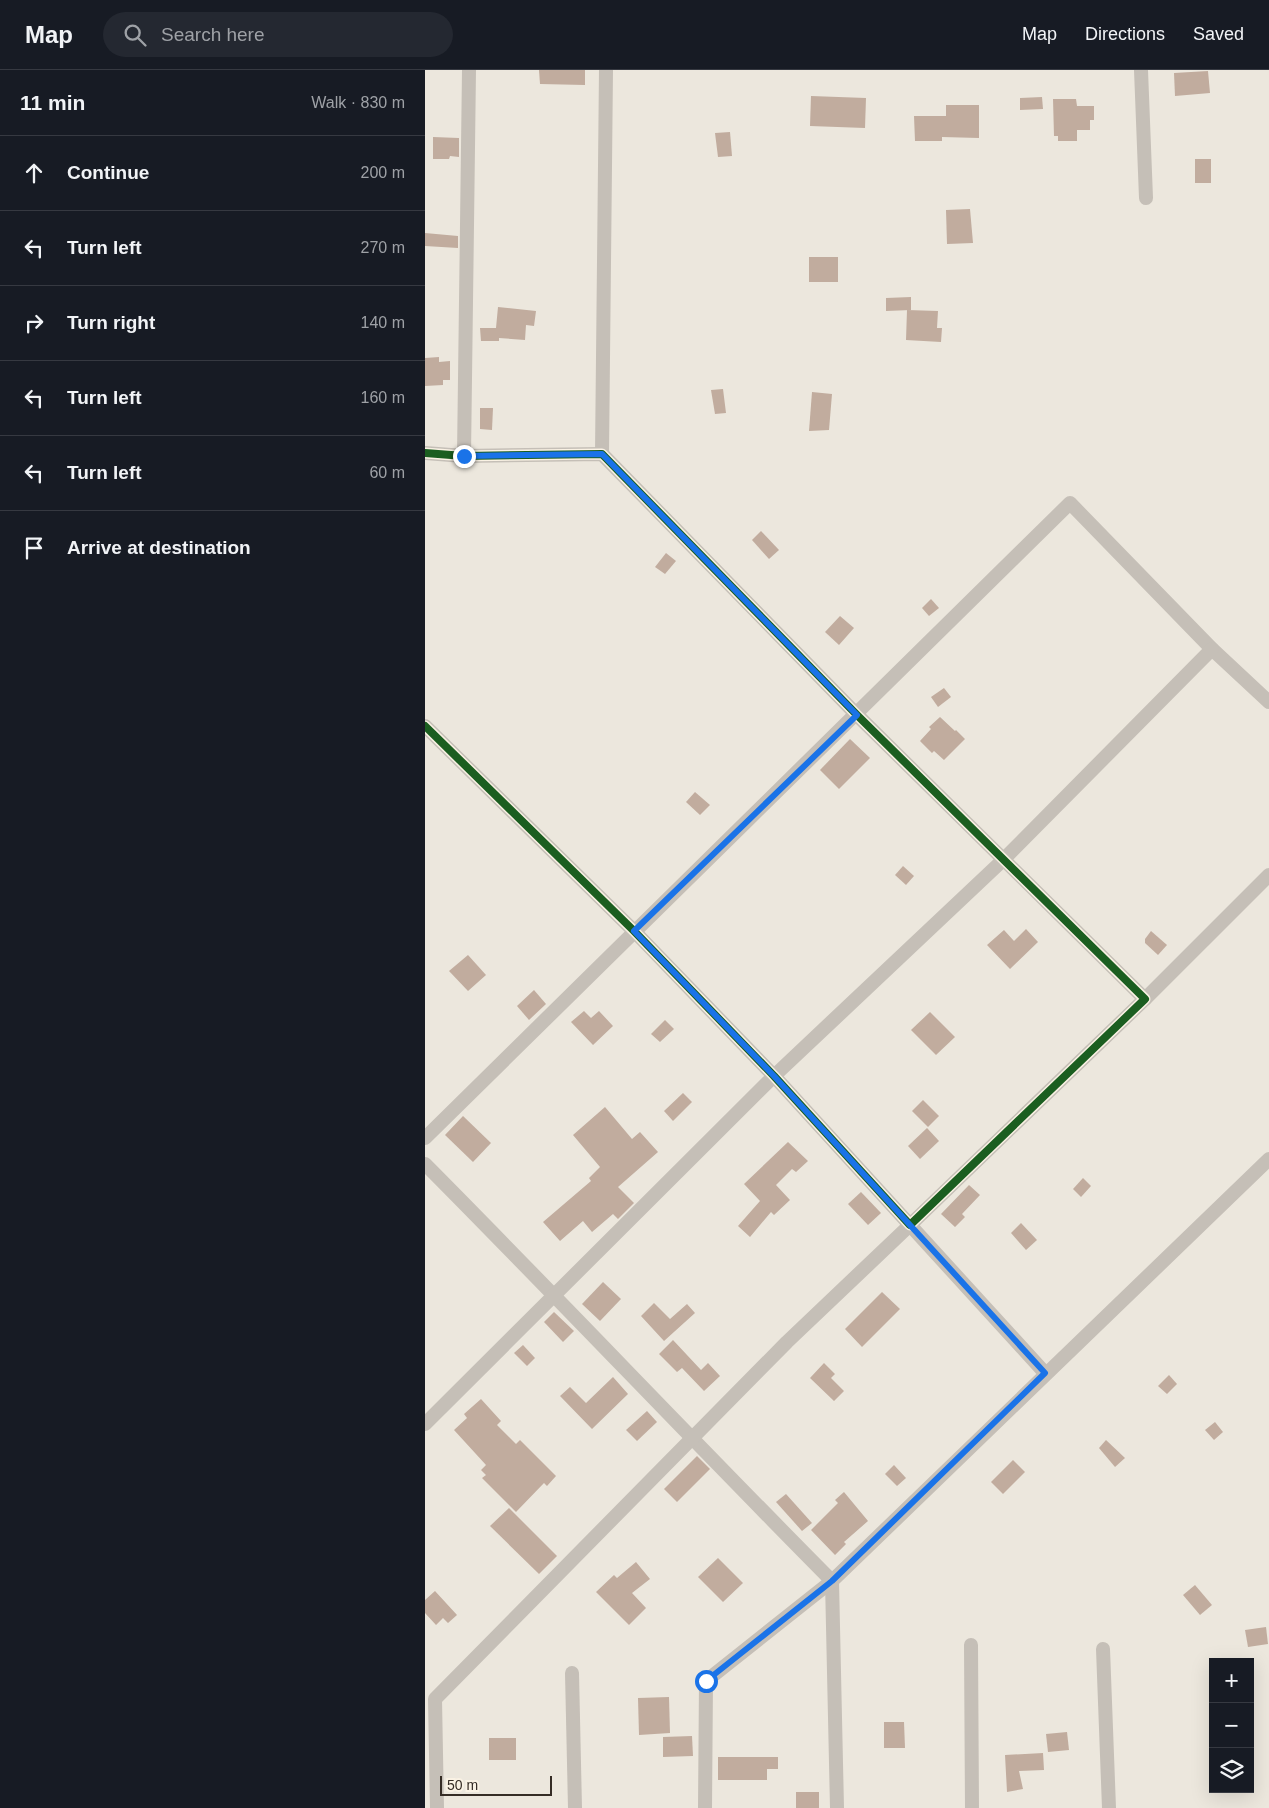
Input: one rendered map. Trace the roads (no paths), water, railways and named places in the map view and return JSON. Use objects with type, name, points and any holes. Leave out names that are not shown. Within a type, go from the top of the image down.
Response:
[{"type":"street","points":[[464,456],[469,70]]},
{"type":"street","points":[[605,70],[602,454],[857,715],[1145,999]]},
{"type":"street","points":[[1141,70],[1147,198]]},
{"type":"street","points":[[425,453],[464,456],[602,454]]},
{"type":"street","points":[[425,1138],[634,931],[857,715],[1070,503],[1212,649],[1269,702]]},
{"type":"street","points":[[425,1424],[774,1076],[1003,860],[1212,649]]},
{"type":"street","points":[[425,726],[634,931],[774,1076],[1045,1373]]},
{"type":"street","points":[[437,1808],[435,1699],[787,1342],[1145,999],[1269,875]]},
{"type":"street","points":[[705,1808],[706,1681],[832,1581],[1045,1373],[1269,1159]]},
{"type":"street","points":[[425,1164],[555,1296],[691,1439],[832,1581],[837,1808]]},
{"type":"street","points":[[971,1645],[972,1808]]},
{"type":"street","points":[[1103,1649],[1109,1808]]},
{"type":"street","points":[[572,1673],[575,1808]]}]
